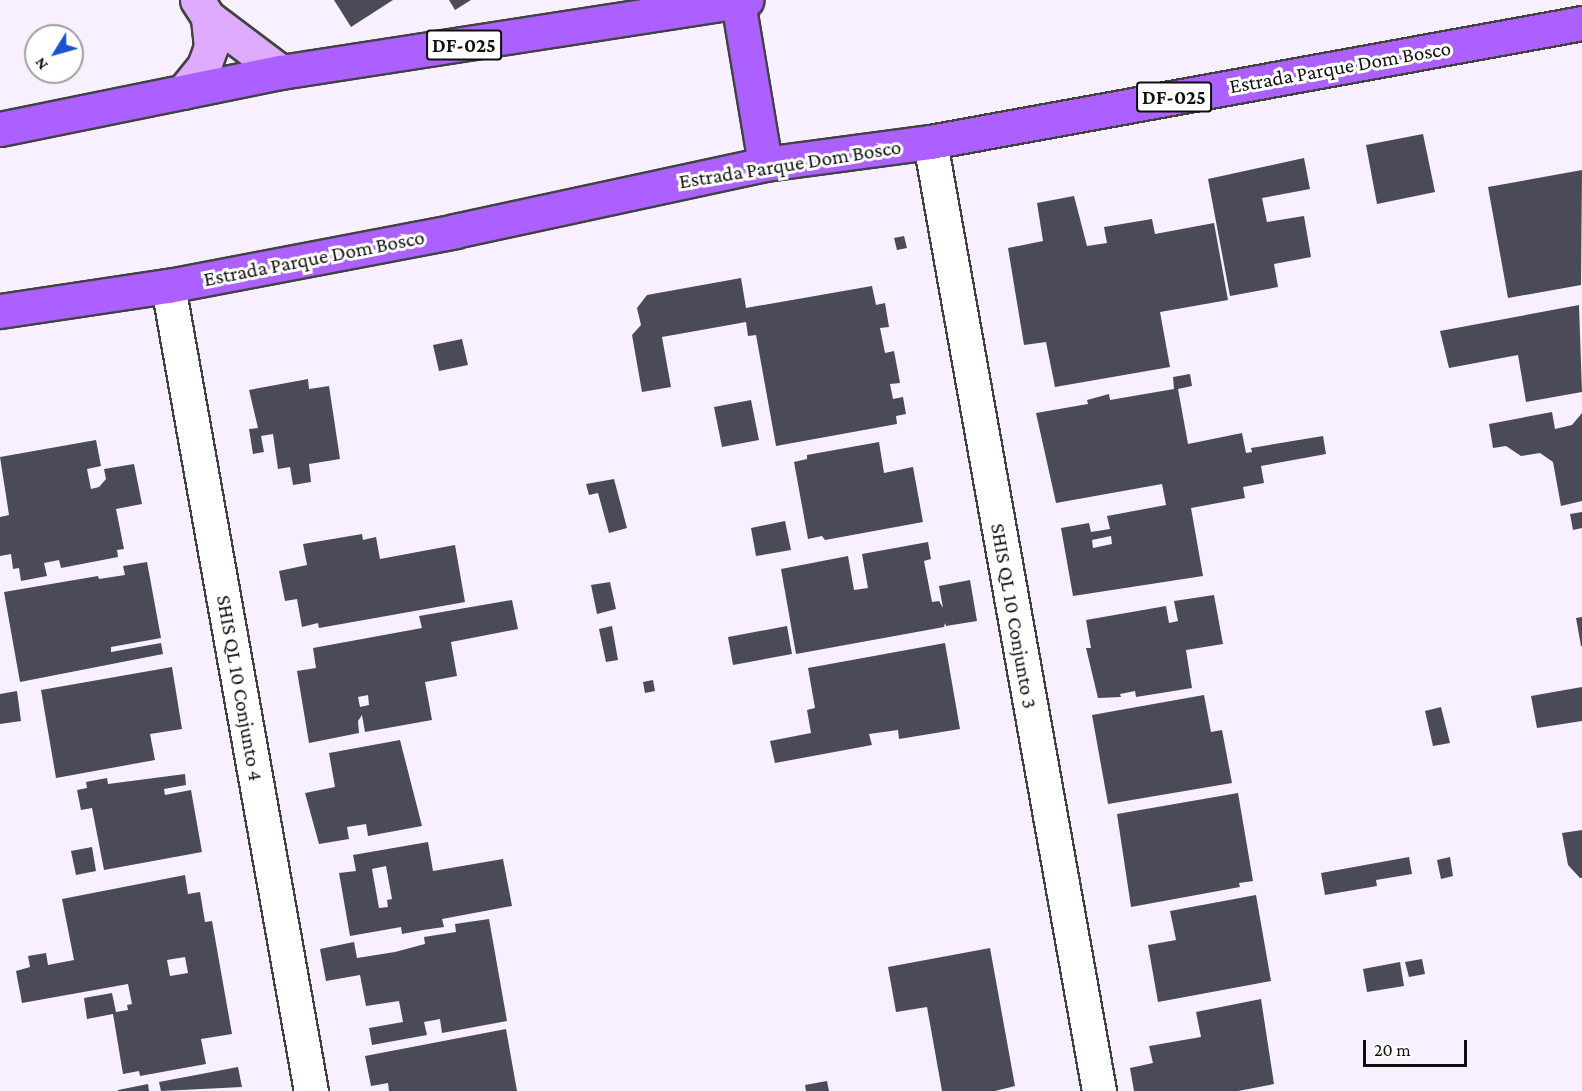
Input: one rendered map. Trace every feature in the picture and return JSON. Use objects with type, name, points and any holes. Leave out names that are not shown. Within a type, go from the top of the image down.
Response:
[{"type":"main road","name":"DF-025","points":[[0,129],[281,72],[742,1]]},
{"type":"main road","points":[[742,1],[765,164]]},
{"type":"main road","name":"Estrada Parque Dom Bosco","points":[[0,311],[168,286],[455,231],[765,164],[930,142],[1582,23]]},
{"type":"street","points":[[203,9],[281,72]]},
{"type":"street","points":[[183,92],[204,66],[211,47],[203,9]]},
{"type":"street","name":"SHIS QL 10 Conjunto 3","points":[[930,142],[1099,1091]]},
{"type":"street","name":"SHIS QL 10 Conjunto 4","points":[[168,286],[311,1091]]},
{"type":"building","points":[[334,0],[393,0],[351,27]]},
{"type":"building","points":[[449,0],[471,0],[455,10]]},
{"type":"building","points":[[1423,134],[1435,192],[1377,204],[1366,145]]},
{"type":"building","points":[[1304,158],[1310,189],[1262,198],[1267,222],[1304,216],[1311,257],[1274,264],[1278,287],[1230,296],[1208,179]]},
{"type":"building","points":[[1582,170],[1581,285],[1508,298],[1488,187]]},
{"type":"building","points":[[1074,196],[1087,246],[1107,243],[1104,227],[1152,219],[1155,234],[1214,223],[1228,300],[1160,312],[1170,367],[1055,387],[1046,342],[1024,345],[1008,248],[1043,241],[1037,203]]},
{"type":"building","points":[[904,236],[907,248],[897,250],[894,238]]},
{"type":"building","points":[[741,278],[746,308],[872,286],[876,305],[885,303],[889,327],[880,328],[885,353],[894,351],[900,383],[890,384],[893,399],[903,397],[906,414],[896,416],[897,424],[776,446],[756,335],[748,336],[746,322],[662,337],[671,387],[642,392],[632,335],[641,325],[637,308],[647,295]]},
{"type":"building","points":[[1579,305],[1582,392],[1526,402],[1518,355],[1449,368],[1440,331]]},
{"type":"building","points":[[462,339],[468,365],[439,371],[433,345]]},
{"type":"building","points":[[1190,374],[1192,386],[1178,389],[1188,444],[1242,433],[1246,453],[1252,452],[1251,448],[1323,436],[1326,454],[1261,466],[1264,483],[1243,487],[1245,498],[1191,508],[1203,576],[1073,596],[1061,528],[1089,523],[1091,532],[1110,529],[1107,516],[1166,505],[1162,484],[1056,503],[1036,413],[1088,404],[1087,400],[1109,394],[1110,400],[1174,389],[1173,377]],"holes":[[[1111,536],[1112,544],[1093,548],[1092,540]]]},
{"type":"building","points":[[308,379],[309,389],[329,386],[340,459],[309,464],[311,482],[293,485],[290,467],[278,469],[273,434],[261,436],[264,452],[253,454],[249,429],[258,428],[249,390]]},
{"type":"building","points":[[751,400],[759,440],[722,447],[714,407]]},
{"type":"building","points":[[1552,412],[1555,429],[1572,425],[1582,413],[1582,501],[1561,506],[1553,462],[1540,453],[1521,456],[1506,446],[1493,448],[1489,424]]},
{"type":"building","points":[[96,440],[101,466],[87,469],[91,489],[99,487],[106,479],[104,469],[134,464],[142,504],[116,509],[124,549],[117,550],[118,557],[61,568],[59,560],[44,563],[47,576],[21,581],[19,568],[13,569],[11,554],[0,556],[0,517],[9,515],[0,457]]},
{"type":"building","points":[[879,442],[884,473],[913,467],[923,522],[825,540],[822,536],[808,539],[794,462],[807,459],[807,455]]},
{"type":"building","points":[[614,479],[627,528],[609,533],[598,493],[589,495],[586,484]]},
{"type":"building","points":[[1582,512],[1582,528],[1573,530],[1570,514]]},
{"type":"building","points":[[785,521],[791,550],[756,556],[751,528]]},
{"type":"building","points":[[362,534],[363,540],[376,537],[380,559],[455,545],[465,602],[319,628],[318,623],[302,627],[297,599],[285,601],[279,571],[307,565],[303,544]]},
{"type":"building","points":[[928,542],[931,559],[924,561],[932,602],[939,601],[943,608],[939,586],[970,580],[977,621],[946,626],[945,623],[944,627],[796,654],[781,569],[848,556],[854,590],[868,588],[862,554]]},
{"type":"building","points":[[147,562],[161,638],[111,647],[111,652],[161,643],[163,654],[20,682],[4,592],[98,576],[99,579],[125,575],[123,566]]},
{"type":"building","points":[[610,582],[616,609],[597,614],[591,585]]},
{"type":"building","points":[[1214,595],[1223,644],[1186,650],[1192,688],[1136,697],[1135,691],[1120,694],[1121,697],[1098,698],[1086,648],[1091,648],[1086,620],[1166,606],[1169,623],[1178,621],[1174,601]]},
{"type":"building","points":[[512,600],[518,629],[451,642],[457,676],[425,682],[432,720],[365,732],[362,715],[358,721],[359,733],[309,743],[297,671],[316,668],[313,648],[422,628],[419,616]],"holes":[[[368,695],[369,705],[360,707],[358,697]]]},
{"type":"building","points":[[1582,617],[1582,646],[1581,646],[1576,618]]},
{"type":"building","points":[[612,626],[618,660],[606,662],[599,629]]},
{"type":"building","points":[[787,626],[792,654],[733,665],[728,637]]},
{"type":"building","points":[[945,643],[960,729],[899,739],[898,730],[869,734],[872,745],[775,763],[770,741],[811,733],[807,710],[815,708],[808,668]]},
{"type":"building","points":[[172,667],[182,729],[150,734],[155,760],[56,778],[41,690]]},
{"type":"building","points":[[653,680],[655,691],[645,693],[643,682]]},
{"type":"building","points":[[1582,687],[1582,721],[1537,728],[1531,696]]},
{"type":"building","points":[[17,691],[21,721],[0,724],[0,694]]},
{"type":"building","points":[[1204,695],[1211,732],[1222,730],[1232,783],[1108,804],[1092,715]]},
{"type":"building","points":[[1441,707],[1450,743],[1433,746],[1425,711]]},
{"type":"building","points":[[400,740],[422,826],[368,836],[366,824],[347,827],[349,839],[319,844],[305,793],[335,787],[329,753]]},
{"type":"building","points":[[185,774],[186,785],[164,789],[165,795],[191,790],[202,852],[104,870],[92,808],[81,810],[77,790],[87,788],[86,782],[107,778],[108,784]]},
{"type":"building","points":[[1238,793],[1253,881],[1239,883],[1240,887],[1131,907],[1117,814]]},
{"type":"building","points":[[1582,830],[1582,878],[1580,878],[1568,865],[1562,833]]},
{"type":"building","points":[[428,842],[433,871],[503,859],[512,906],[442,919],[444,927],[402,934],[401,927],[350,936],[339,873],[356,871],[353,855]],"holes":[[[386,866],[392,899],[387,900],[388,907],[379,908],[372,869]]]},
{"type":"building","points":[[92,847],[96,871],[76,875],[71,851]]},
{"type":"building","points":[[1409,857],[1412,874],[1376,880],[1377,886],[1325,895],[1321,873]]},
{"type":"building","points":[[1450,857],[1453,876],[1441,879],[1437,860]]},
{"type":"building","points":[[185,875],[188,894],[200,892],[205,922],[212,921],[232,1034],[201,1039],[206,1064],[140,1076],[139,1071],[123,1074],[113,1014],[87,1019],[84,998],[112,993],[116,1012],[128,1010],[127,1005],[132,1004],[128,984],[22,1003],[16,971],[30,967],[28,956],[46,953],[48,965],[74,960],[62,899]],"holes":[[[185,957],[188,973],[170,976],[167,960]]]},
{"type":"building","points":[[1256,895],[1271,981],[1158,1002],[1148,945],[1176,940],[1170,911]]},
{"type":"building","points":[[489,919],[507,1021],[442,1033],[440,1019],[424,1022],[427,1035],[372,1045],[369,1028],[403,1022],[399,1001],[366,1006],[360,975],[326,981],[320,949],[354,942],[357,958],[395,952],[425,944],[424,937],[456,932],[455,924]]},
{"type":"building","points":[[990,948],[1015,1086],[995,1091],[942,1091],[927,1007],[896,1012],[888,967]]},
{"type":"building","points":[[1422,959],[1425,974],[1409,977],[1405,962]]},
{"type":"building","points":[[1400,962],[1404,986],[1367,992],[1363,969]]},
{"type":"building","points":[[1261,999],[1274,1084],[1238,1091],[1134,1091],[1130,1068],[1153,1063],[1149,1046],[1201,1037],[1196,1012]]},
{"type":"building","points":[[506,1029],[517,1091],[389,1091],[388,1083],[371,1086],[365,1056]]},
{"type":"building","points":[[238,1067],[242,1087],[161,1091],[159,1082]]},
{"type":"building","points":[[827,1081],[829,1091],[806,1091],[805,1085]]},
{"type":"building","points":[[148,1084],[149,1091],[118,1091],[118,1090]]}]
